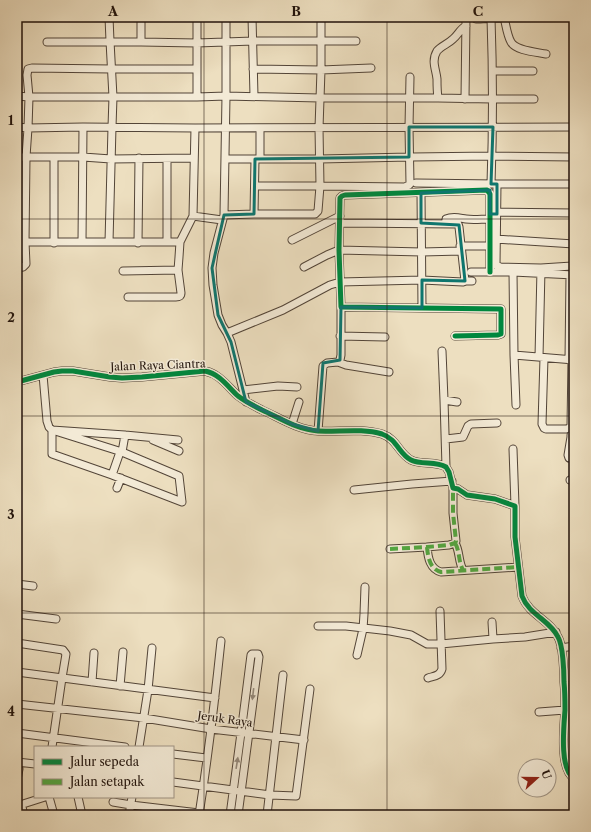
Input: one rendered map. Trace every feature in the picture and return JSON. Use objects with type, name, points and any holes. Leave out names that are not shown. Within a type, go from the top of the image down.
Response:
[{"type":"street","points":[[109,17],[113,97],[109,242]]},
{"type":"street","points":[[140,17],[141,42]]},
{"type":"street","points":[[197,17],[197,97]]},
{"type":"street","points":[[226,17],[223,217],[212,261],[212,276],[218,315],[231,342],[246,402]]},
{"type":"street","points":[[252,17],[254,96]]},
{"type":"street","points":[[193,216],[223,217],[254,214],[316,214],[319,210],[321,17]]},
{"type":"street","points":[[466,17],[466,99]]},
{"type":"street","points":[[474,17],[478,19],[506,17]]},
{"type":"street","points":[[504,17],[509,38],[514,46],[546,54]]},
{"type":"street","points":[[490,272],[494,184],[492,156],[493,71],[491,18]]},
{"type":"street","points":[[438,98],[434,58],[441,47],[453,39],[466,26]]},
{"type":"street","points":[[47,42],[110,41],[197,43],[253,41],[356,41]]},
{"type":"street","points":[[253,69],[321,70],[371,68]]},
{"type":"street","points":[[17,268],[26,265],[26,157],[29,97],[26,75],[28,69],[197,69]]},
{"type":"street","points":[[493,71],[533,71]]},
{"type":"street","points":[[255,186],[408,186],[410,184],[410,77]]},
{"type":"street","points":[[17,96],[254,96],[320,98],[534,99]]},
{"type":"street","points":[[17,127],[574,127]]},
{"type":"street","points":[[82,242],[83,127]]},
{"type":"street","points":[[128,297],[179,296],[181,293],[178,270],[180,242],[193,216],[195,128]]},
{"type":"street","points":[[254,214],[260,128]]},
{"type":"street","points":[[225,159],[492,156],[574,157]]},
{"type":"street","points":[[17,157],[83,157],[111,159],[194,158]]},
{"type":"street","points":[[54,157],[54,243]]},
{"type":"street","points":[[138,243],[139,158]]},
{"type":"street","points":[[167,159],[167,242]]},
{"type":"street","points":[[416,183],[574,184]]},
{"type":"street","points":[[338,362],[340,360],[341,353],[339,250],[340,198],[343,195],[486,190],[490,194],[496,239],[496,264],[499,267],[541,271],[572,275],[571,426],[569,428],[546,429],[542,424],[541,271]]},
{"type":"street","points":[[421,193],[422,308]]},
{"type":"street","points":[[17,213],[25,213]]},
{"type":"street","points":[[446,223],[447,218],[456,217],[467,219],[493,214],[574,213]]},
{"type":"street","points":[[227,333],[283,310],[330,285],[340,282],[422,280],[468,281],[458,225],[455,224],[340,220],[292,240]]},
{"type":"street","points":[[496,239],[574,244]]},
{"type":"street","points":[[17,242],[180,242]]},
{"type":"street","points":[[304,267],[339,250],[422,252],[490,246]]},
{"type":"street","points":[[470,272],[541,271],[572,266]]},
{"type":"street","points":[[123,271],[178,270]]},
{"type":"street","points":[[513,272],[516,405]]},
{"type":"street","points":[[341,307],[501,309],[501,334],[455,336]]},
{"type":"street","points":[[340,336],[385,337]]},
{"type":"street","points":[[442,351],[446,466],[450,472],[453,484],[455,543],[458,548],[460,564],[463,570]]},
{"type":"street","points":[[514,355],[572,360]]},
{"type":"street","points":[[318,431],[323,366],[327,363],[338,362],[346,366],[389,372]]},
{"type":"street","name":"Jalan Raya Ciantra","points":[[17,382],[54,372],[69,371],[122,378],[205,371],[210,372],[219,378],[246,402],[292,424],[305,429],[318,431],[365,431],[382,434],[389,437],[409,459],[446,466]]},
{"type":"street","points":[[43,375],[47,421],[52,430],[121,452],[179,476],[182,502],[121,478],[52,454],[52,430]]},
{"type":"street","points":[[243,390],[278,386],[297,387]]},
{"type":"street","points":[[444,400],[457,402]]},
{"type":"street","points":[[292,424],[299,402]]},
{"type":"street","points":[[446,439],[462,437],[468,426],[471,424],[497,423]]},
{"type":"street","points":[[52,430],[178,440]]},
{"type":"street","points":[[574,434],[571,437],[568,455],[569,458],[574,458]]},
{"type":"street","points":[[112,475],[121,452],[125,435]]},
{"type":"street","points":[[146,437],[179,451]]},
{"type":"street","points":[[513,449],[515,530],[522,596],[524,602],[556,632],[560,640],[564,683],[565,763],[569,774],[574,778]]},
{"type":"street","points":[[117,488],[121,478]]},
{"type":"street","points":[[354,490],[412,484],[453,484]]},
{"type":"street","points":[[453,484],[458,490],[467,495],[495,499],[515,506]]},
{"type":"street","points":[[390,548],[426,547],[455,543]]},
{"type":"street","points":[[426,547],[431,565],[436,570],[444,572],[518,567]]},
{"type":"street","points":[[17,584],[33,586]]},
{"type":"street","points":[[357,655],[363,629],[365,587]]},
{"type":"street","points":[[428,678],[438,675],[441,672],[440,611]]},
{"type":"street","points":[[17,614],[56,618]]},
{"type":"street","points":[[492,622],[493,639]]},
{"type":"street","points":[[318,626],[346,626],[390,631],[411,635],[426,644],[525,637],[556,632]]},
{"type":"street","points":[[113,802],[199,814],[204,786],[206,758],[215,698],[221,641]]},
{"type":"street","points":[[17,643],[64,650],[66,656],[52,746]]},
{"type":"street","points":[[561,648],[574,646]]},
{"type":"street","points":[[139,746],[148,690],[152,648]]},
{"type":"street","points":[[120,686],[123,652]]},
{"type":"street","points":[[92,682],[94,653]]},
{"type":"street","points":[[17,672],[215,698]]},
{"type":"street","points":[[238,815],[252,673]]},
{"type":"street","points":[[268,815],[283,675]]},
{"type":"street","points":[[174,782],[270,795],[297,796],[310,689]]},
{"type":"street","name":"Jeruk Raya","points":[[17,704],[144,718],[211,729],[304,740]]},
{"type":"street","points":[[539,712],[565,710]]},
{"type":"street","points":[[17,733],[117,746]]},
{"type":"street","points":[[230,815],[233,789],[245,733]]},
{"type":"street","points":[[174,754],[206,758]]},
{"type":"street","points":[[17,762],[34,764]]},
{"type":"street","points":[[17,768],[19,769],[17,780]]},
{"type":"street","points":[[24,815],[22,808],[23,804],[42,798]]},
{"type":"street","points":[[49,798],[54,815]]},
{"type":"street","points":[[78,798],[82,815]]},
{"type":"street","points":[[129,815],[132,798]]},
{"type":"highlighted area","points":[[409,127],[493,127],[491,184],[497,184],[497,214],[490,214],[490,190],[421,193],[421,223],[459,225],[465,281],[422,280],[422,308],[341,307],[340,360],[323,363],[318,431],[292,424],[246,402],[231,342],[218,315],[212,268],[224,215],[254,214],[255,159],[409,157]]},
{"type":"marked path","points":[[390,549],[449,545],[455,543],[453,488]]},
{"type":"marked path","points":[[455,543],[463,570]]},
{"type":"marked path","points":[[427,547],[432,566],[437,571],[441,572],[518,567]]},
{"type":"cycle path","points":[[455,336],[501,334],[501,309],[341,307],[339,250],[340,198],[345,195],[487,190],[490,194],[490,272]]},
{"type":"cycle path","points":[[17,382],[62,371],[73,371],[122,378],[205,371],[215,375],[244,400],[289,423],[318,431],[358,431],[382,434],[391,439],[411,460],[438,464],[446,467],[449,472],[453,488],[458,489],[467,495],[495,499],[515,506],[515,537],[522,596],[529,608],[550,626],[560,641],[565,696],[563,736],[564,757],[569,773],[574,778]]}]
